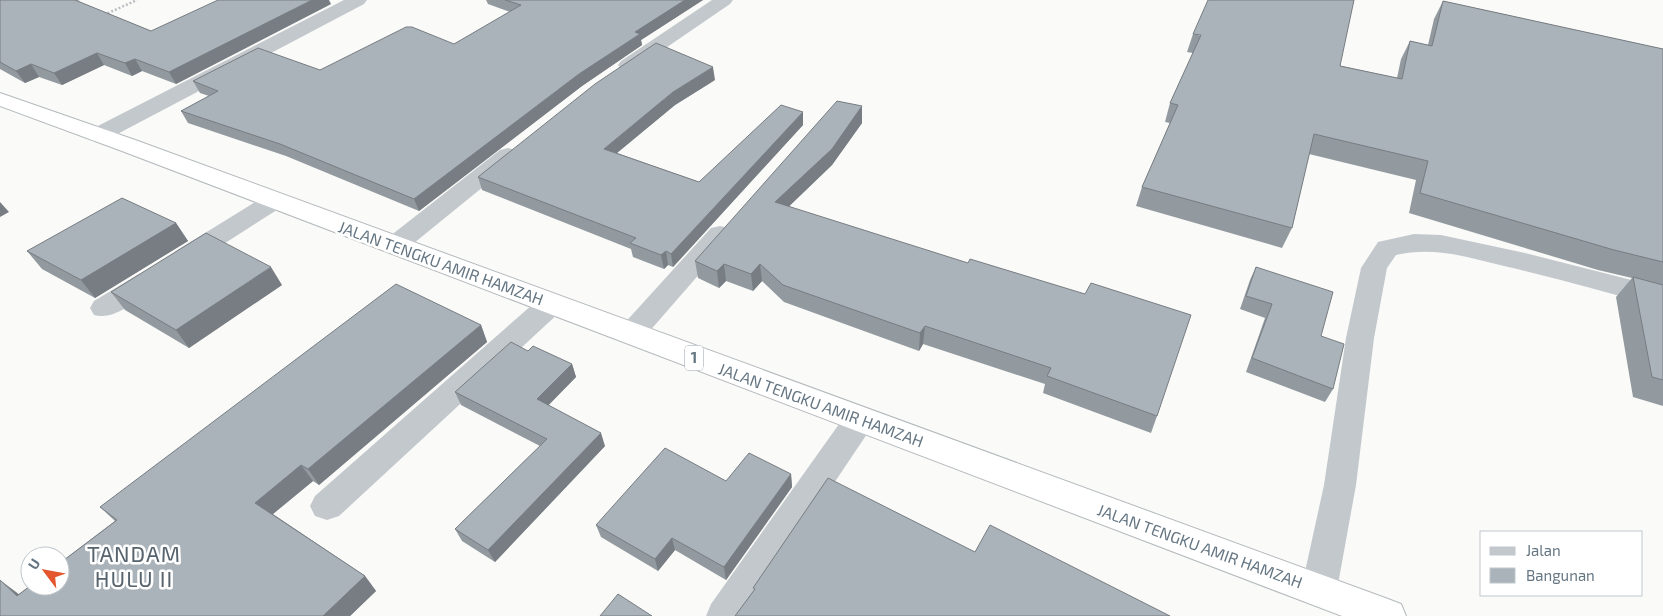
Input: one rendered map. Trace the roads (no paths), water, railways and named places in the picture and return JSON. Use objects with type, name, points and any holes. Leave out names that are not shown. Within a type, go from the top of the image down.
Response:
[{"type":"highway","name":"JALAN TENGKU AMIR HAMZAH","points":[[0,99],[1388,616]]},
{"type":"street","points":[[98,135],[358,0]]},
{"type":"street","points":[[614,75],[724,0]]},
{"type":"street","points":[[394,246],[527,141]]},
{"type":"street","points":[[104,308],[274,201]]},
{"type":"street","points":[[631,334],[734,218]]},
{"type":"street","points":[[1319,590],[1340,485],[1360,338],[1370,286],[1374,268],[1387,248],[1414,242],[1441,243],[1525,262],[1663,298]]},
{"type":"street","points":[[327,506],[551,304]]},
{"type":"street","points":[[724,616],[860,420]]},
{"type":"district","name":"TANDAM HULU II","points":[[134,566]]}]
